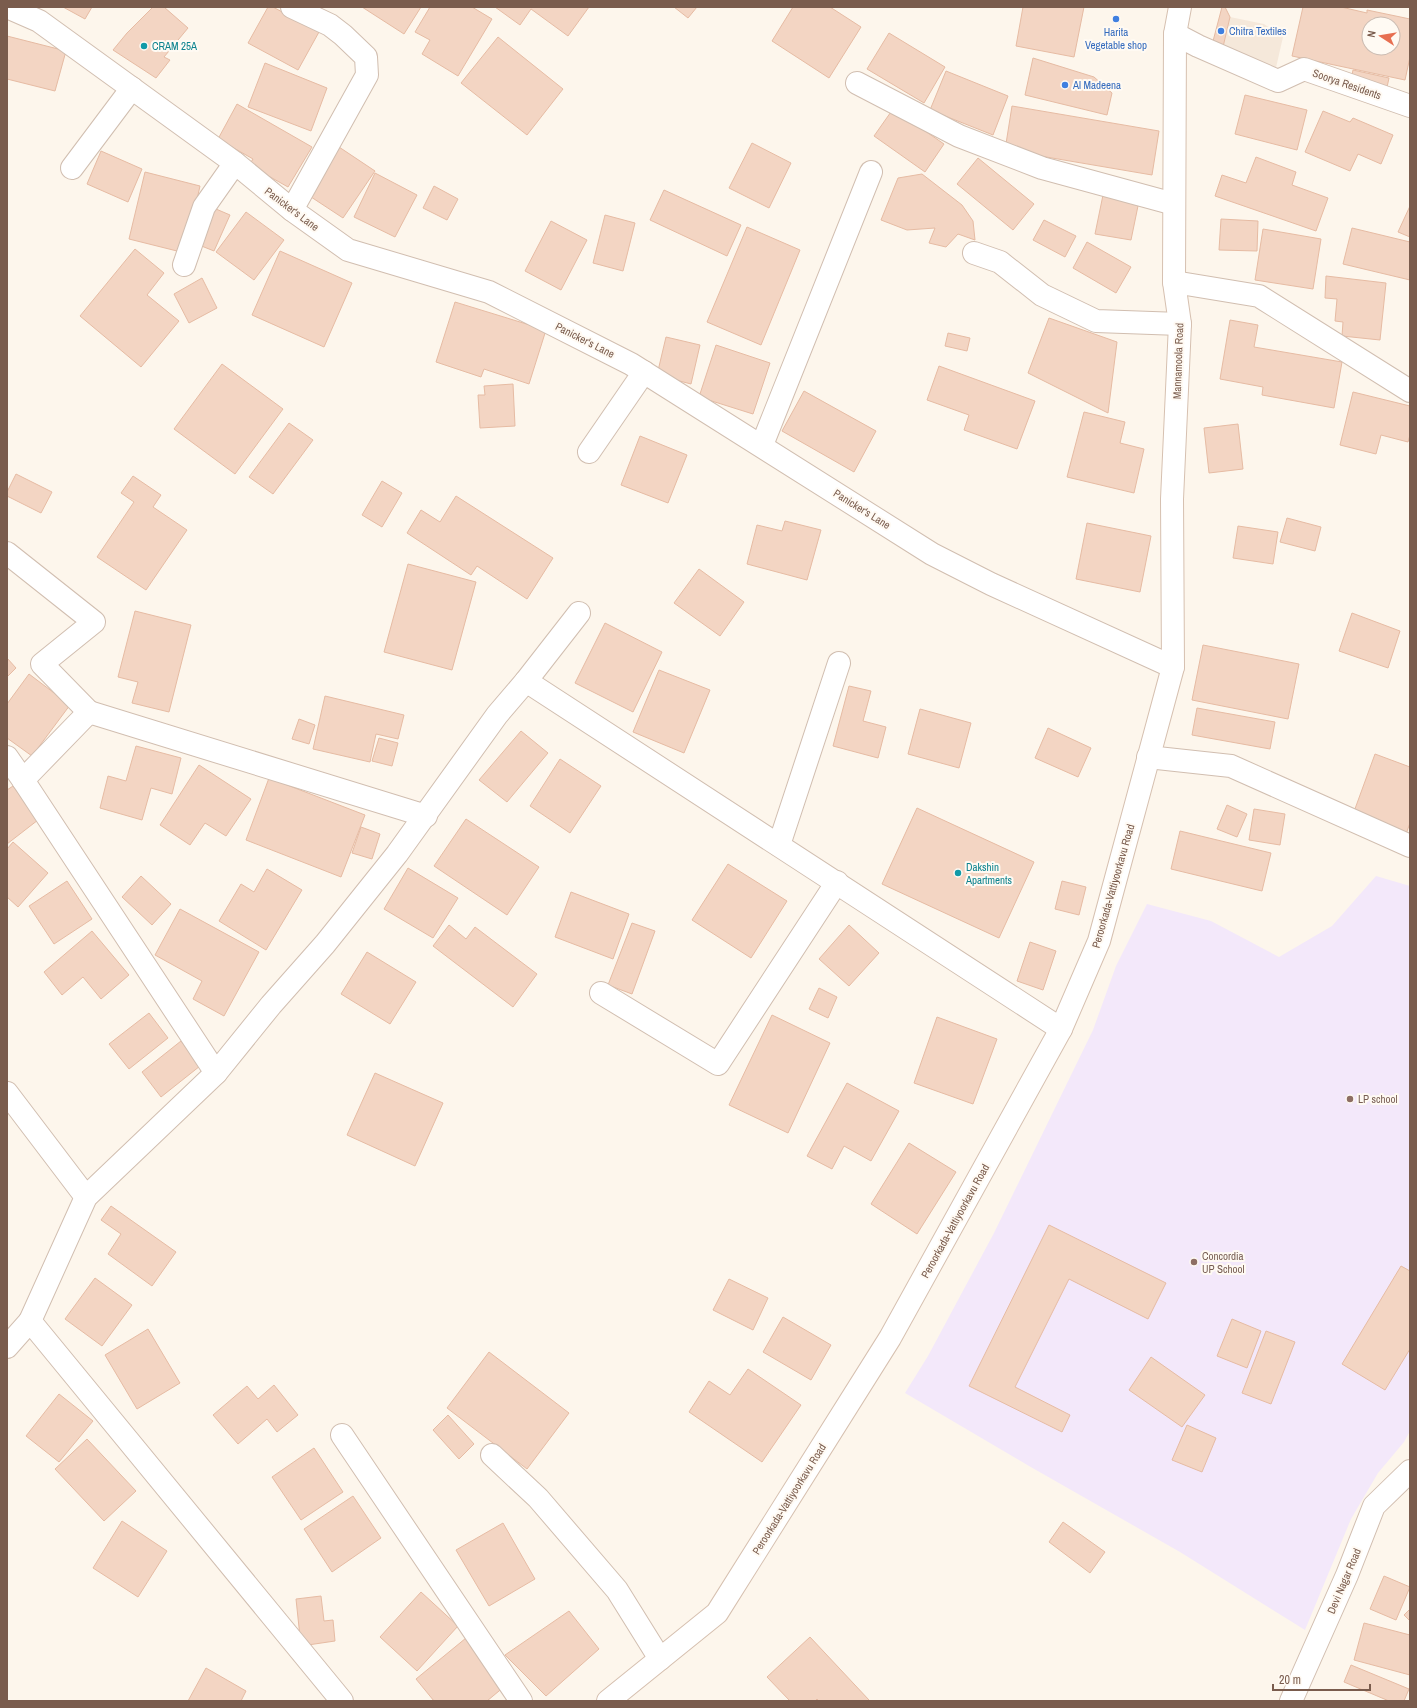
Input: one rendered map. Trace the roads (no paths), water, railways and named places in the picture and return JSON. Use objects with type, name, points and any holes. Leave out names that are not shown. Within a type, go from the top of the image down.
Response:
[{"type":"street","name":"Panicker's Lane","points":[[7,7],[39,21],[235,163],[292,210],[348,250],[489,292],[631,364],[762,445],[932,554],[991,584],[1173,667]]},
{"type":"street","points":[[292,7],[330,25],[343,35],[366,57],[367,75],[292,210]]},
{"type":"street","name":"Mannamoola Road","points":[[1173,667],[1172,499],[1180,324],[1174,282],[1175,34],[1180,7]]},
{"type":"street","name":"Soorya Residents","points":[[1175,34],[1198,46],[1278,80],[1304,68],[1410,106]]},
{"type":"street","points":[[857,83],[966,138],[1042,168],[1174,204]]},
{"type":"street","points":[[72,168],[132,88]]},
{"type":"street","points":[[184,265],[204,207],[235,163]]},
{"type":"street","points":[[762,445],[871,172]]},
{"type":"street","points":[[974,253],[1000,262],[1042,295],[1096,320],[1180,324]]},
{"type":"street","points":[[1174,282],[1259,296],[1410,391]]},
{"type":"street","points":[[589,452],[644,372]]},
{"type":"street","points":[[7,553],[94,622],[42,664],[89,712],[426,816]]},
{"type":"street","points":[[7,1347],[30,1321],[86,1197],[216,1073],[271,1005],[325,944],[398,854],[497,715],[526,681],[579,613]]},
{"type":"street","points":[[779,845],[839,663]]},
{"type":"street","name":"Peroorkada-Vattiyoorkavu Road","points":[[608,1701],[717,1613],[890,1338],[1062,1029],[1099,941],[1173,667]]},
{"type":"street","points":[[526,681],[1062,1029]]},
{"type":"street","points":[[23,780],[89,712]]},
{"type":"street","points":[[7,757],[216,1073]]},
{"type":"street","points":[[1148,757],[1231,766],[1410,846]]},
{"type":"street","points":[[601,993],[718,1064],[837,882]]},
{"type":"street","points":[[7,1092],[86,1197]]},
{"type":"street","points":[[30,1321],[342,1701]]},
{"type":"street","points":[[342,1435],[521,1701]]},
{"type":"street","points":[[492,1455],[538,1498],[617,1590],[660,1659]]},
{"type":"street","name":"Devi Nagar Road","points":[[1291,1701],[1347,1575],[1374,1506],[1410,1471]]},
{"type":"place","name":"Harita Vegetable shop","points":[[1116,19]]},
{"type":"place","name":"Chitra Textiles","points":[[1221,31]]},
{"type":"place","name":"CRAM 25A","points":[[144,46]]},
{"type":"place","name":"Al Madeena","points":[[1065,85]]},
{"type":"place","name":"Dakshin Apartments","points":[[958,873]]},
{"type":"place","name":"LP school","points":[[1350,1099]]},
{"type":"place","name":"Concordia UP School","points":[[1194,1262]]}]
